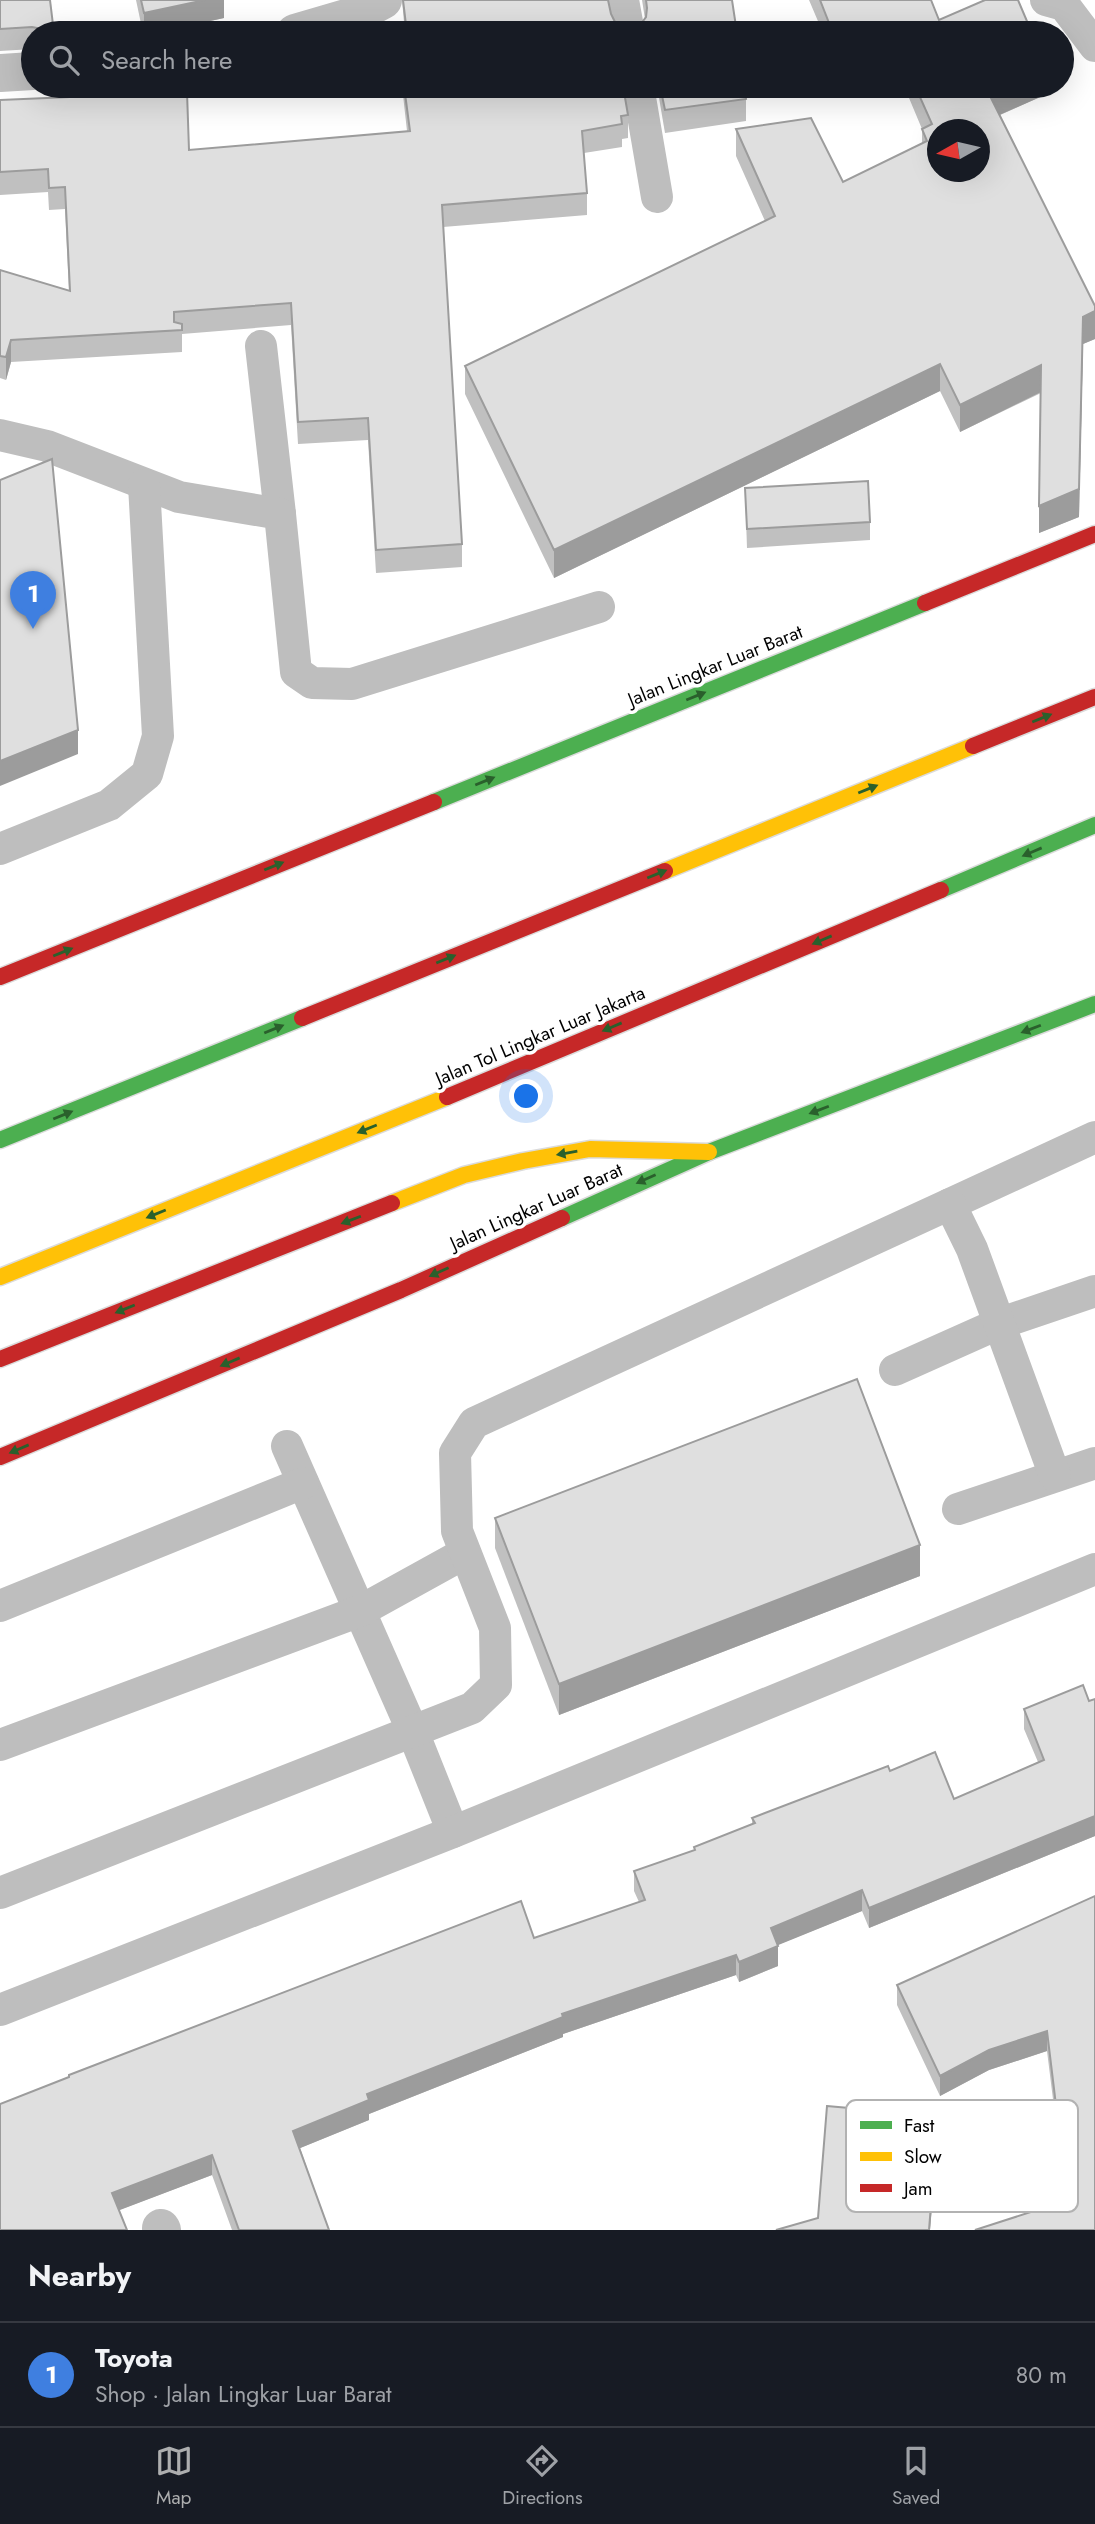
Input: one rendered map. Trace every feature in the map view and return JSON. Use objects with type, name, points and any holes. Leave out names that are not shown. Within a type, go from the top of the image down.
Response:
[{"type":"main road","name":"Jalan Lingkar Luar Barat","points":[[0,977],[1095,534]]},
{"type":"main road","points":[[0,1140],[1095,696]]},
{"type":"main road","name":"Jalan Tol Lingkar Luar Jakarta","points":[[0,1277],[430,1104],[1095,825]]},
{"type":"main road","name":"Jalan Lingkar Luar Barat","points":[[0,1457],[401,1290],[709,1152],[1095,1006]]},
{"type":"main road","points":[[0,1359],[464,1175],[590,1149],[709,1152]]},
{"type":"street","points":[[336,21],[353,16],[383,0]]},
{"type":"street","points":[[0,73],[21,72]]},
{"type":"lane","points":[[623,0],[627,21]]},
{"type":"lane","points":[[1046,0],[1064,5],[1095,46]]},
{"type":"lane","points":[[640,98],[657,197]]},
{"type":"lane","points":[[261,346],[296,672],[312,683],[352,684],[599,607]]},
{"type":"lane","points":[[0,435],[47,446],[178,497],[280,514]]},
{"type":"lane","points":[[0,849],[109,805],[147,774],[158,736],[144,485]]},
{"type":"lane","points":[[0,1893],[472,1708],[496,1685],[495,1628],[457,1531],[455,1453],[474,1423],[1095,1137]]},
{"type":"lane","points":[[950,1204],[972,1250],[1055,1476]]},
{"type":"lane","points":[[895,1370],[998,1324],[1095,1291]]},
{"type":"lane","points":[[287,1446],[413,1732],[453,1832]]},
{"type":"lane","points":[[958,1509],[1095,1463]]},
{"type":"lane","points":[[0,1606],[303,1483]]},
{"type":"lane","points":[[0,1745],[360,1611],[465,1553]]},
{"type":"lane","points":[[0,2010],[453,1832],[1095,1569]]},
{"type":"building","points":[[0,0],[50,0],[53,21],[21,21],[21,28],[0,29]]},
{"type":"building","points":[[141,0],[205,0],[144,13]]},
{"type":"building","points":[[403,0],[608,0],[614,21],[406,21]]},
{"type":"building","points":[[646,0],[732,0],[735,21],[643,21],[646,17]]},
{"type":"building","points":[[820,0],[931,0],[939,20],[985,0],[1018,0],[1027,21],[828,21]]},
{"type":"building","points":[[187,98],[189,150],[410,131],[406,98],[625,98],[628,115],[621,116],[622,124],[582,131],[587,193],[442,205],[462,544],[376,550],[368,418],[298,422],[291,303],[174,312],[174,322],[182,324],[182,330],[11,340],[6,357],[0,356],[0,270],[70,291],[65,187],[49,188],[48,169],[0,172],[0,100]]},
{"type":"building","points":[[662,98],[746,99],[665,110]]},
{"type":"building","points":[[920,98],[991,98],[1095,306],[1095,311],[1083,317],[1079,489],[1039,506],[1041,365],[960,405],[940,364],[554,550],[465,366],[775,216],[736,129],[811,118],[843,182],[927,141],[927,182],[990,182],[990,119],[930,119]]},
{"type":"building","points":[[927,126],[927,141],[922,129]]},
{"type":"building","points":[[52,459],[78,730],[0,761],[0,480]]},
{"type":"building","points":[[868,481],[870,522],[747,529],[745,488]]},
{"type":"building","points":[[857,1379],[920,1545],[559,1684],[495,1518]]},
{"type":"building","points":[[1083,1685],[1089,1701],[1095,1699],[1095,1816],[869,1908],[862,1890],[771,1928],[778,1946],[739,1962],[736,1955],[562,2014],[563,2017],[367,2094],[369,2100],[293,2131],[329,2230],[239,2230],[212,2155],[112,2193],[127,2230],[0,2230],[0,2104],[521,1901],[534,1938],[645,1900],[634,1871],[695,1850],[694,1847],[755,1823],[752,1818],[888,1766],[890,1771],[935,1752],[954,1799],[1044,1760],[1024,1709]]},
{"type":"building","points":[[1095,1896],[1095,2230],[975,2230],[1031,2212],[1078,2212],[1078,2100],[1055,2100],[1047,2031],[989,2050],[940,2076],[897,1985]]},
{"type":"building","points":[[827,2106],[846,2108],[846,2212],[930,2212],[929,2230],[776,2230],[818,2218]]},
{"type":"traffic: fast","points":[[434,802],[925,603]]},
{"type":"traffic: fast","points":[[941,890],[1095,825]]},
{"type":"traffic: fast","points":[[562,1218],[709,1152],[1095,1004]]},
{"type":"traffic: fast","points":[[0,1140],[302,1018]]},
{"type":"traffic: slow","points":[[665,871],[973,746]]},
{"type":"traffic: slow","points":[[0,1277],[447,1097]]},
{"type":"traffic: slow","points":[[392,1203],[464,1175],[590,1149],[709,1152]]},
{"type":"traffic: jam","points":[[925,603],[1095,534]]},
{"type":"traffic: jam","points":[[973,746],[1095,697]]},
{"type":"traffic: jam","points":[[0,977],[434,802]]},
{"type":"traffic: jam","points":[[302,1018],[665,871]]},
{"type":"traffic: jam","points":[[447,1097],[941,890]]},
{"type":"traffic: jam","points":[[0,1359],[392,1203]]},
{"type":"traffic: jam","points":[[0,1457],[401,1290],[562,1218]]},
{"type":"place","name":"Toyota","points":[[33,629]]}]
